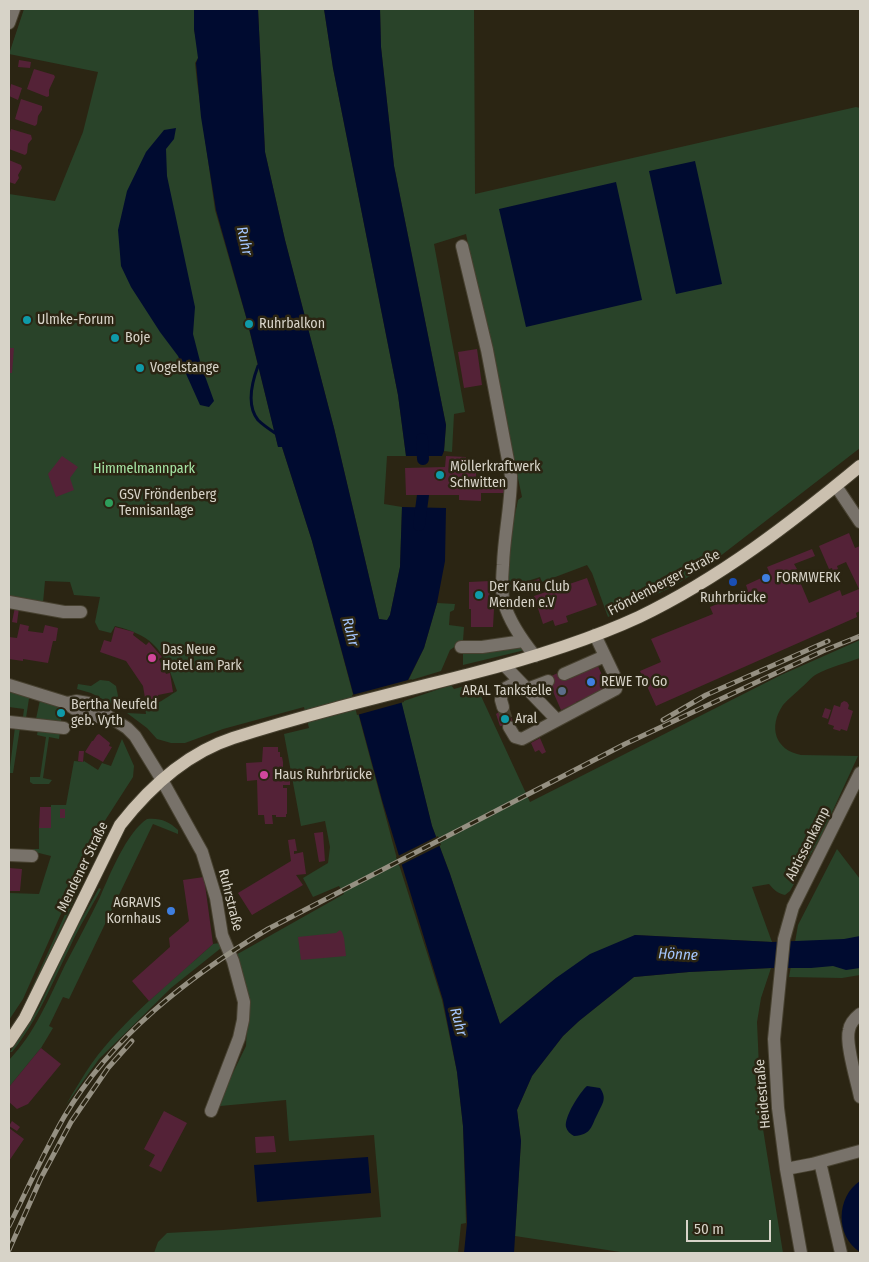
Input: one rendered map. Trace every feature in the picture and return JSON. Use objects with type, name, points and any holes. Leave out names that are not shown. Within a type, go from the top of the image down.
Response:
[{"type":"main road","name":"Fröndenberger Straße","points":[[369,701],[505,666],[595,635],[639,617],[727,568],[782,529],[860,466]]},
{"type":"main road","name":"Mendener Straße","points":[[9,1042],[26,1018],[120,825],[134,806],[179,766],[223,742],[288,722],[369,701]]},
{"type":"street","points":[[9,23],[14,9]]},
{"type":"street","points":[[462,246],[487,350],[511,476],[511,495],[504,540],[502,583],[504,601],[508,615],[523,641],[535,656]]},
{"type":"street","points":[[836,486],[860,522]]},
{"type":"street","points":[[9,602],[64,612],[81,612]]},
{"type":"street","points":[[510,727],[513,735],[519,739],[616,688],[616,681],[595,635]]},
{"type":"street","points":[[462,647],[482,647],[523,641]]},
{"type":"street","points":[[564,674],[605,656]]},
{"type":"street","points":[[505,666],[557,720]]},
{"type":"street","points":[[503,707],[501,700],[502,690],[548,680]]},
{"type":"street","name":"Ruhrstraße","points":[[9,685],[67,703],[74,710],[83,714],[111,718],[127,728],[162,780],[202,852],[216,898],[222,935],[233,961],[244,1002],[239,1038],[211,1111]]},
{"type":"street","points":[[10,722],[64,728]]},
{"type":"street","name":"Abtissenkamp","points":[[785,935],[793,907],[860,773]]},
{"type":"street","points":[[9,854],[32,856]]},
{"type":"street","name":"Heidestraße","points":[[785,935],[774,1039],[778,1108],[786,1169],[801,1253]]},
{"type":"street","points":[[860,1014],[851,1023],[848,1032],[848,1043],[860,1097]]},
{"type":"street","points":[[786,1169],[860,1151]]},
{"type":"street","points":[[820,1162],[841,1253]]},
{"type":"green space","name":"Himmelmannpark","points":[[24,9],[194,9],[194,29],[198,50],[198,58],[195,63],[215,210],[246,317],[278,446],[282,447],[312,541],[396,855],[442,1000],[457,1072],[463,1126],[466,1223],[461,1224],[458,1253],[154,1253],[158,1242],[167,1233],[381,1217],[374,1135],[289,1141],[286,1100],[220,1106],[229,1081],[246,1046],[248,1001],[234,956],[344,894],[339,886],[313,897],[303,878],[328,863],[330,847],[325,821],[301,826],[284,734],[309,728],[304,707],[223,729],[185,743],[171,743],[157,739],[147,728],[127,713],[146,714],[145,707],[158,703],[177,691],[163,656],[150,641],[141,635],[115,626],[111,633],[99,630],[95,622],[100,597],[74,595],[70,582],[45,581],[43,603],[9,599],[9,194],[55,201],[83,132],[98,72],[9,54]]},
{"type":"green space","points":[[258,9],[324,9],[333,68],[398,395],[406,456],[387,456],[384,504],[402,507],[400,567],[390,615],[387,621],[379,619],[334,428],[285,240],[265,152]]},
{"type":"green space","points":[[380,9],[474,9],[475,194],[856,107],[860,108],[860,448],[710,564],[670,588],[608,617],[592,573],[587,565],[542,582],[540,577],[506,588],[508,548],[518,500],[522,497],[466,234],[434,244],[465,412],[454,414],[452,452],[444,451],[446,425],[394,166],[381,47]]},
{"type":"green space","points":[[437,603],[455,604],[454,610],[450,612],[449,625],[464,627],[463,641],[450,650],[441,671],[408,681],[424,648]]},
{"type":"green space","points":[[860,640],[860,658],[817,674],[783,705],[778,713],[775,729],[777,736],[780,743],[792,752],[801,755],[858,756],[821,836],[790,891],[785,895],[782,894],[769,884],[752,887],[772,942],[635,935],[556,978],[500,1024],[432,826],[401,702],[451,685],[454,689],[475,683],[530,802],[781,675]]},
{"type":"green space","points":[[522,645],[525,650],[463,665],[463,650]]},
{"type":"green space","points":[[100,680],[109,681],[116,686],[118,696],[114,705],[91,693],[77,689],[78,684],[91,686]]},
{"type":"green space","points":[[9,685],[30,692],[26,718],[23,717],[24,709],[9,707]]},
{"type":"green space","points":[[41,695],[62,701],[61,722],[36,719]]},
{"type":"green space","points":[[15,727],[20,728],[13,773],[9,773],[9,767]]},
{"type":"green space","points":[[38,730],[60,732],[59,739],[49,737],[43,778],[52,780],[49,784],[33,784],[30,782],[30,777],[40,777],[46,737],[37,735]]},
{"type":"green space","points":[[122,739],[134,766],[133,777],[97,833],[23,999],[9,1020],[9,893],[39,894],[51,856],[39,853],[9,851],[9,849],[39,849],[39,828],[50,828],[51,805],[66,805],[74,761],[84,761],[98,770],[102,763],[111,766]]},
{"type":"green space","points":[[147,819],[167,822],[178,830],[178,834],[153,824],[69,999],[63,997],[49,1026],[53,1028],[41,1048],[9,1087],[9,1060],[18,1050],[41,1015],[126,843]]},
{"type":"green space","points":[[837,849],[860,879],[860,975],[842,978],[789,977],[798,925]]},
{"type":"green space","points":[[81,879],[83,880],[41,974],[21,1012]]},
{"type":"green space","points":[[99,888],[101,889],[77,932],[51,988],[30,1027],[12,1052],[10,1052],[39,1007],[73,934]]},
{"type":"green space","points":[[219,943],[221,948],[171,988],[99,1059],[66,1105],[92,1063],[119,1031],[150,1000],[213,944]]},
{"type":"green space","points":[[771,968],[761,998],[757,1022],[763,1129],[783,1253],[627,1253],[515,1236],[521,1141],[517,1110],[532,1076],[563,1036],[634,977]]},
{"type":"water","points":[[194,9],[258,9],[265,152],[285,240],[334,428],[379,619],[387,620],[390,615],[400,567],[402,507],[446,508],[445,561],[437,603],[424,648],[400,696],[432,826],[500,1024],[556,978],[590,954],[635,935],[772,942],[844,939],[860,936],[860,968],[846,970],[833,966],[771,968],[634,977],[579,1021],[563,1036],[532,1076],[517,1110],[521,1141],[514,1253],[464,1253],[467,1223],[463,1126],[457,1072],[443,1000],[382,800],[312,541],[282,447],[278,447],[247,320],[216,210],[201,117]]},
{"type":"water","points":[[324,9],[380,9],[381,47],[394,166],[446,425],[442,456],[406,456],[398,395],[333,68]]},
{"type":"water","points":[[176,128],[174,139],[166,149],[167,176],[195,307],[193,334],[201,365],[214,401],[209,407],[200,405],[178,356],[131,287],[121,266],[118,230],[127,191],[146,152],[164,130]]},
{"type":"water","points":[[695,161],[722,284],[676,294],[649,171]]},
{"type":"water","points":[[616,182],[642,300],[526,327],[499,209]]},
{"type":"water","points":[[587,1086],[600,1088],[604,1100],[588,1132],[574,1136],[567,1130],[567,1117],[580,1094]]},
{"type":"water","points":[[368,1157],[371,1193],[257,1202],[254,1165]]},
{"type":"water","points":[[860,1181],[860,1252],[846,1236],[842,1216],[846,1197]]},
{"type":"pier","points":[[412,679],[403,697],[404,702],[357,715],[352,695]]},
{"type":"pier","points":[[438,836],[441,845],[399,866],[396,857]]},
{"type":"building","points":[[19,60],[31,62],[30,68],[18,67]]},
{"type":"building","points":[[34,69],[54,75],[49,96],[47,97],[27,89]]},
{"type":"building","points":[[11,84],[22,88],[18,100],[9,96]]},
{"type":"building","points":[[21,99],[42,106],[35,126],[15,119]]},
{"type":"building","points":[[11,129],[31,135],[32,139],[28,144],[25,155],[9,149]]},
{"type":"building","points":[[9,160],[21,165],[22,168],[15,184],[9,182]]},
{"type":"building","points":[[9,348],[14,348],[12,373],[9,373]]},
{"type":"building","points":[[477,349],[482,385],[464,388],[458,352]]},
{"type":"building","points":[[62,456],[78,467],[70,478],[74,490],[56,497],[48,474]]},
{"type":"building","name":"Möllerkraftwerk Schwitten","points":[[446,456],[466,457],[466,463],[460,463],[460,472],[476,472],[476,479],[507,479],[507,493],[481,493],[481,501],[459,500],[459,495],[406,495],[405,468],[445,467]]},
{"type":"building","points":[[849,533],[855,548],[860,546],[860,611],[856,613],[857,617],[656,706],[640,671],[661,662],[651,639],[713,614],[710,607],[748,591],[746,585],[770,574],[767,567],[812,549],[815,556],[794,564],[809,603],[840,590],[842,596],[859,589],[846,562],[837,566],[838,569],[833,571],[832,568],[829,569],[819,546]]},
{"type":"building","points":[[587,578],[597,605],[566,616],[568,622],[555,626],[553,620],[543,624],[534,596]]},
{"type":"building","points":[[539,579],[541,583],[531,587],[530,582]]},
{"type":"building","name":"Der Kanu Club Menden e.V","points":[[490,581],[489,609],[494,609],[493,627],[471,627],[469,582]]},
{"type":"building","points":[[15,607],[19,608],[17,623],[12,622]]},
{"type":"building","points":[[20,624],[29,626],[28,631],[43,633],[45,625],[58,628],[56,641],[53,641],[48,663],[9,659],[9,637],[17,638]]},
{"type":"building","points":[[115,627],[134,632],[133,635],[146,645],[149,642],[162,657],[159,659],[166,674],[170,673],[173,692],[158,695],[159,701],[146,704],[143,686],[126,661],[100,652],[104,640],[111,642]]},
{"type":"building","points":[[597,664],[608,688],[561,710],[547,678],[562,671]]},
{"type":"building","points":[[844,701],[849,705],[848,709],[853,711],[847,731],[841,729],[840,731],[833,729],[834,726],[828,724],[834,705],[840,707]]},
{"type":"building","name":"Aral","points":[[507,706],[514,725],[500,726],[496,714]]},
{"type":"building","points":[[825,708],[831,710],[828,719],[822,717]]},
{"type":"building","points":[[99,734],[112,747],[103,762],[85,752]]},
{"type":"building","points":[[540,738],[546,752],[542,754],[539,750],[535,752],[531,743]]},
{"type":"building","points":[[263,747],[278,747],[278,752],[280,752],[283,762],[283,775],[290,775],[290,785],[283,785],[283,788],[287,788],[286,817],[272,815],[273,824],[265,824],[264,815],[258,815],[257,780],[247,781],[246,763],[262,762]]},
{"type":"building","points":[[79,751],[84,751],[83,762],[78,761]]},
{"type":"building","points":[[40,807],[51,807],[51,828],[39,828]]},
{"type":"building","points":[[60,809],[65,809],[65,818],[60,818]]},
{"type":"building","points":[[323,832],[325,861],[319,862],[314,833]]},
{"type":"building","points":[[295,839],[297,851],[294,851],[294,854],[303,852],[306,874],[296,875],[303,885],[252,915],[238,893],[291,861],[288,840]]},
{"type":"building","points":[[9,868],[22,869],[20,891],[9,891]]},
{"type":"building","points":[[204,877],[213,944],[149,1001],[132,981],[170,947],[169,938],[189,921],[183,880]]},
{"type":"building","points":[[340,930],[344,938],[346,956],[301,960],[298,937],[336,933]]},
{"type":"building","points":[[41,1048],[61,1064],[28,1104],[17,1109],[9,1102],[9,1087]]},
{"type":"building","points":[[164,1111],[187,1123],[161,1172],[149,1166],[155,1155],[144,1149]]},
{"type":"building","points":[[12,1121],[20,1127],[17,1131],[9,1126]]},
{"type":"building","points":[[9,1128],[24,1139],[9,1161]]},
{"type":"building","points":[[274,1136],[276,1152],[256,1153],[255,1137]]},
{"type":"waterway","points":[[258,366],[252,386],[252,407],[258,420],[275,433]]},
{"type":"waterway","points":[[422,439],[423,459]]},
{"type":"waterway","points":[[419,525],[423,495]]},
{"type":"tunnel","points":[[503,707],[509,727]]},
{"type":"railway","points":[[9,1226],[57,1130],[83,1088],[105,1060],[129,1035],[181,988],[209,967],[268,929],[625,744],[823,651],[860,636]]},
{"type":"railway","points":[[663,720],[706,695],[828,641]]},
{"type":"railway","points":[[9,1250],[41,1178],[71,1122],[108,1068],[132,1041]]},
{"type":"place","name":"Ulmke-Forum","points":[[27,320]]},
{"type":"place","name":"Ruhrbalkon","points":[[249,324]]},
{"type":"place","name":"Boje","points":[[115,338]]},
{"type":"place","name":"Vogelstange","points":[[140,368]]},
{"type":"place","name":"Möllerkraftwerk Schwitten","points":[[440,475]]},
{"type":"place","name":"GSV Fröndenberg Tennisanlage","points":[[109,503]]},
{"type":"place","name":"FORMWERK","points":[[766,578]]},
{"type":"place","name":"Ruhrbrücke","points":[[733,582]]},
{"type":"place","name":"Der Kanu Club Menden e.V","points":[[479,595]]},
{"type":"place","name":"Das Neue Hotel am Park","points":[[152,658]]},
{"type":"place","name":"REWE To Go","points":[[591,682]]},
{"type":"place","name":"ARAL Tankstelle","points":[[562,691]]},
{"type":"place","name":"Bertha Neufeld geb. Vyth","points":[[61,713]]},
{"type":"place","name":"Aral","points":[[505,719]]},
{"type":"place","name":"Haus Ruhrbrücke","points":[[264,775]]},
{"type":"place","name":"AGRAVIS Kornhaus","points":[[171,911]]},
{"type":"water label","name":"Ruhr","points":[[244,241]]},
{"type":"water label","name":"Ruhr","points":[[350,632]]},
{"type":"water label","name":"Hönne","points":[[678,955]]},
{"type":"water label","name":"Ruhr","points":[[458,1022]]}]
